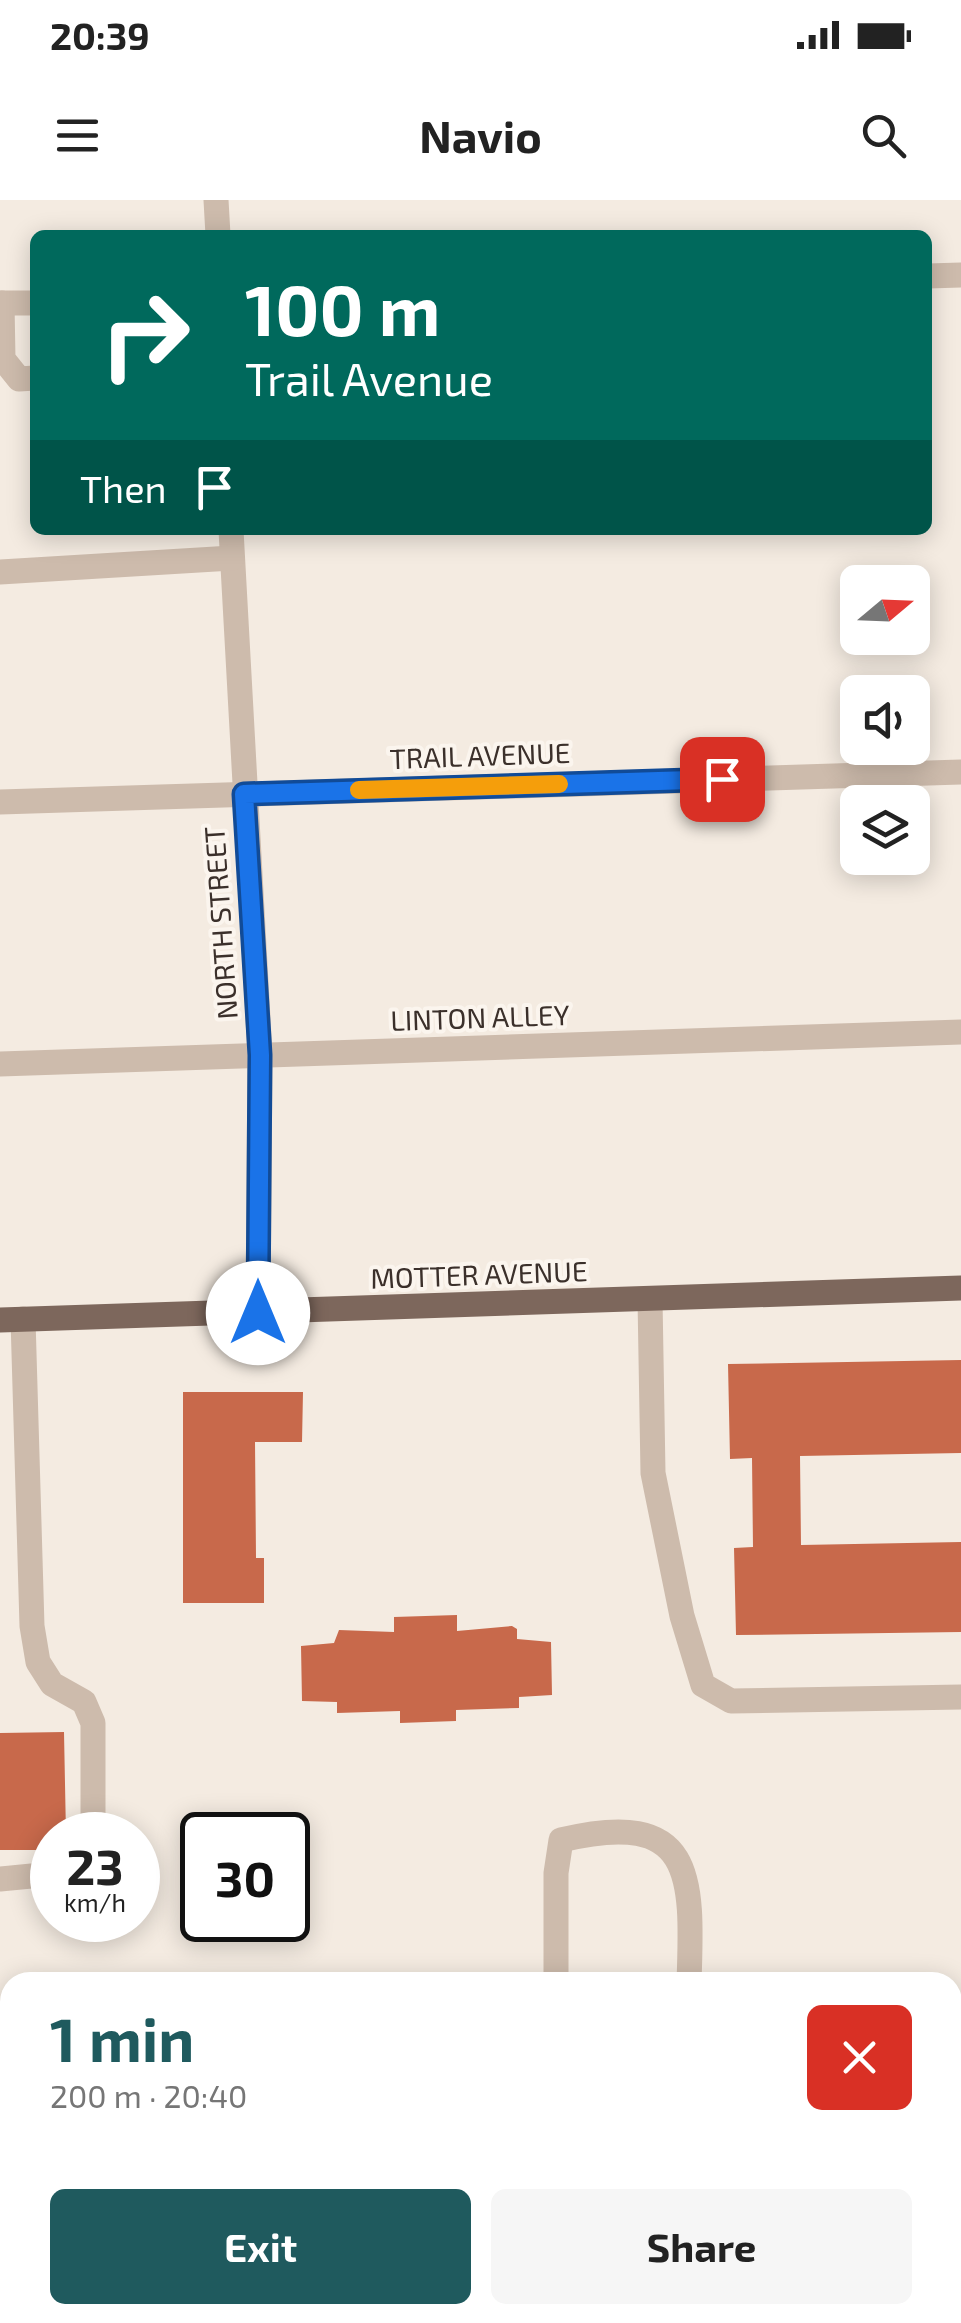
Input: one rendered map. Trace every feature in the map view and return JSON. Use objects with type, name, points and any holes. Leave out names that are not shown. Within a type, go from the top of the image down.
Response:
[{"type":"main road","name":"MOTTER AVENUE","points":[[12,1320],[961,1288]]},
{"type":"street","points":[[216,200],[218,230]]},
{"type":"street","points":[[932,276],[961,275]]},
{"type":"street","points":[[30,302],[1,303],[3,359],[18,378],[30,378]]},
{"type":"street","name":"NORTH STREET","points":[[231,535],[260,1055],[258,1313]]},
{"type":"street","points":[[0,572],[232,558]]},
{"type":"street","name":"TRAIL AVENUE","points":[[0,802],[961,772]]},
{"type":"street","name":"LINTON ALLEY","points":[[0,1064],[961,1032]]},
{"type":"street","points":[[650,1298],[653,1473],[682,1616],[703,1685],[731,1701],[961,1697]]},
{"type":"street","points":[[12,1320],[32,1626],[38,1662],[52,1684],[84,1702],[93,1723],[93,1812]]},
{"type":"street","points":[[556,1972],[556,1873],[561,1840],[612,1828],[665,1843],[684,1867],[691,1932],[689,1972]]},
{"type":"street","points":[[0,1879],[30,1876]]},
{"type":"building","points":[[961,1360],[961,1453],[800,1456],[801,1545],[961,1542],[961,1632],[736,1635],[734,1548],[753,1547],[752,1458],[730,1459],[728,1364]]},
{"type":"building","points":[[183,1392],[303,1392],[302,1442],[255,1442],[256,1558],[264,1558],[264,1603],[183,1603]]},
{"type":"building","points":[[457,1615],[457,1631],[512,1626],[517,1629],[517,1639],[551,1642],[552,1695],[519,1697],[519,1708],[456,1710],[456,1721],[400,1723],[400,1711],[337,1713],[337,1702],[302,1701],[301,1646],[334,1643],[339,1630],[394,1632],[394,1617]]},
{"type":"building","points":[[64,1732],[66,1812],[30,1812],[30,1850],[0,1850],[0,1733]]},
{"type":"slow traffic","points":[[359,790],[559,784]]},
{"type":"route","points":[[258,1313],[260,1055],[244,794],[722,779]]}]
